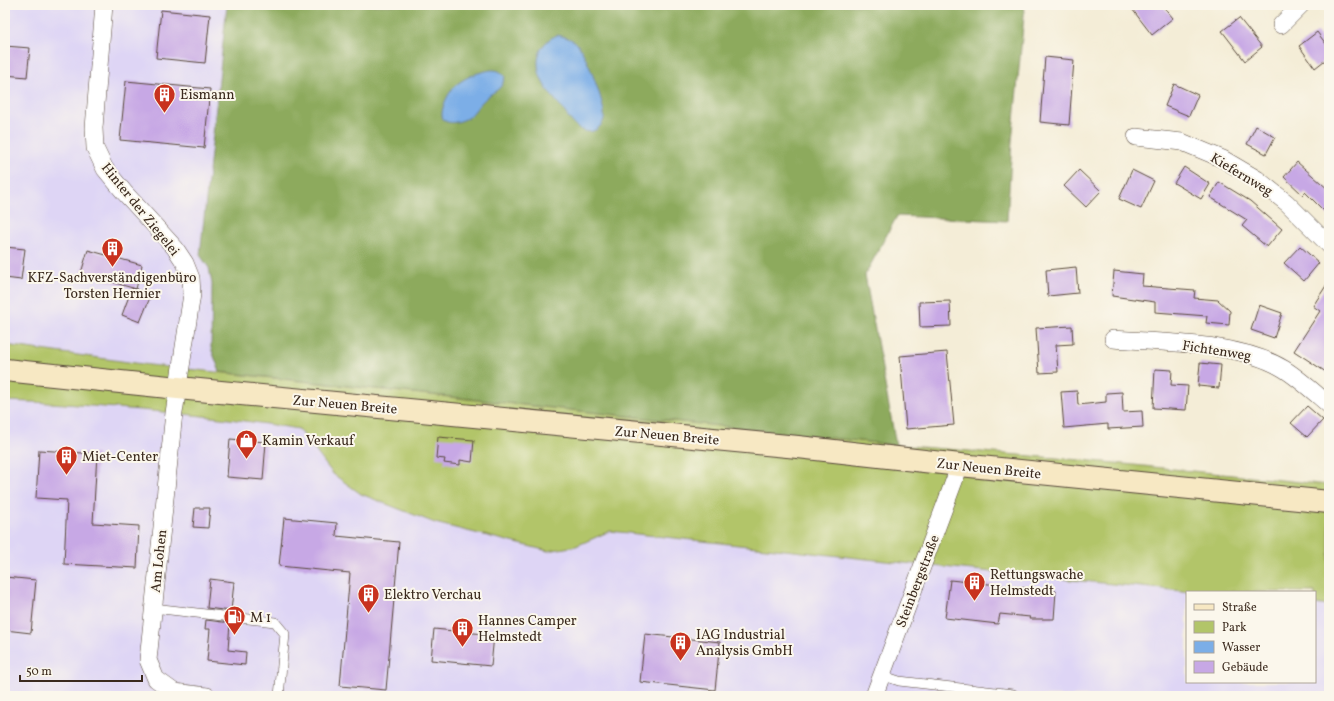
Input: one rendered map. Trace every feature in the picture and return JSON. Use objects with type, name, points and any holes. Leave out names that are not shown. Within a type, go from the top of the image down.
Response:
[{"type":"street","name":"Hinter der Ziegelei","points":[[104,5],[94,128],[95,148],[105,169],[124,192],[176,248],[191,278],[192,294],[178,388]]},
{"type":"street","points":[[1281,25],[1301,5]]},
{"type":"street","name":"Kiefernweg","points":[[1136,137],[1182,142],[1223,159],[1257,179],[1287,203],[1329,245]]},
{"type":"street","name":"Fichtenweg","points":[[1113,339],[1185,344],[1232,350],[1258,357],[1284,369],[1329,405]]},
{"type":"street","name":"Zur Neuen Breite","points":[[5,370],[178,388],[791,446],[960,465],[1329,502]]},
{"type":"street","name":"Am Lohen","points":[[178,388],[174,413],[148,660],[156,679],[174,692],[207,696]]},
{"type":"street","name":"Steinbergstraße","points":[[874,696],[960,465]]},
{"type":"lane","points":[[153,608],[275,622],[285,634],[279,696]]},
{"type":"lane","points":[[881,675],[899,681],[1012,694]]},
{"type":"shaded area","points":[[5,5],[227,5],[200,255],[209,268],[212,284],[211,348],[220,372],[150,365],[5,345]]},
{"type":"shaded area","points":[[5,401],[157,411],[265,423],[299,429],[333,474],[361,494],[435,523],[548,551],[576,546],[610,531],[913,564],[1186,591],[1186,683],[1316,683],[1316,604],[1329,606],[1329,696],[5,696]]},
{"type":"green space","points":[[227,5],[1025,5],[1012,142],[1007,221],[897,216],[865,275],[896,445],[220,372],[211,348],[212,284],[209,268],[200,255]]},
{"type":"green space","points":[[5,345],[150,365],[896,445],[1104,462],[1329,485],[1329,606],[1316,604],[1316,591],[1186,591],[913,564],[610,531],[576,546],[548,551],[435,523],[361,494],[333,474],[299,429],[231,419],[163,412],[5,401]]},
{"type":"water","points":[[557,35],[571,39],[578,45],[582,50],[595,81],[602,104],[604,119],[601,125],[594,131],[588,132],[581,130],[575,125],[548,90],[541,78],[538,59],[542,47],[551,38]]},
{"type":"water","points":[[491,70],[499,71],[505,77],[501,86],[483,101],[469,117],[457,122],[445,121],[442,113],[443,109],[448,96],[457,84],[471,76]]},
{"type":"building","points":[[1129,5],[1162,5],[1173,18],[1152,35]]},
{"type":"building","points":[[161,10],[210,15],[205,63],[156,58]]},
{"type":"building","points":[[1239,18],[1262,47],[1245,61],[1222,31]]},
{"type":"building","points":[[1317,32],[1329,48],[1329,57],[1315,68],[1299,46]]},
{"type":"building","points":[[5,46],[30,48],[27,77],[5,75]]},
{"type":"building","points":[[1045,57],[1074,60],[1069,125],[1040,122]]},
{"type":"building","name":"Eismann","points":[[126,81],[210,89],[204,148],[120,140]]},
{"type":"building","points":[[1174,84],[1198,95],[1189,116],[1165,106]]},
{"type":"building","points":[[1256,126],[1275,137],[1266,154],[1247,144]]},
{"type":"building","points":[[1297,162],[1329,190],[1329,216],[1305,192],[1303,195],[1284,177]]},
{"type":"building","points":[[1184,167],[1210,184],[1201,199],[1174,183]]},
{"type":"building","points":[[1079,170],[1101,191],[1086,207],[1064,186]]},
{"type":"building","points":[[1132,170],[1154,181],[1141,209],[1119,199]]},
{"type":"building","points":[[1219,182],[1250,201],[1282,229],[1267,247],[1242,226],[1247,220],[1210,197]]},
{"type":"building","points":[[1300,246],[1319,263],[1304,281],[1284,263]]},
{"type":"building","points":[[5,247],[25,249],[21,280],[5,278]]},
{"type":"building","name":"KFZ-Sachverständigenbüro Torsten Hernier","points":[[88,250],[142,265],[136,289],[81,273]]},
{"type":"building","points":[[1076,267],[1078,293],[1048,296],[1046,270]]},
{"type":"building","points":[[1114,271],[1143,274],[1142,286],[1195,290],[1194,298],[1218,300],[1230,311],[1229,325],[1206,323],[1207,316],[1155,312],[1155,302],[1112,296]]},
{"type":"building","points":[[1329,281],[1329,374],[1294,351],[1320,311],[1313,306]]},
{"type":"building","points":[[132,288],[151,295],[140,322],[122,315]]},
{"type":"building","points":[[950,301],[951,326],[920,327],[919,302]]},
{"type":"building","points":[[1259,305],[1282,313],[1274,338],[1251,330]]},
{"type":"building","points":[[1072,326],[1073,344],[1056,345],[1058,372],[1039,373],[1036,328]]},
{"type":"building","points":[[947,352],[954,425],[906,429],[900,356]]},
{"type":"building","points":[[1200,363],[1221,365],[1219,388],[1198,386]]},
{"type":"building","points":[[1155,369],[1172,370],[1171,385],[1188,386],[1186,410],[1153,408]]},
{"type":"building","points":[[1077,391],[1078,405],[1106,402],[1106,393],[1122,392],[1123,412],[1142,411],[1143,427],[1108,429],[1108,424],[1064,428],[1061,392]]},
{"type":"building","points":[[1307,406],[1323,420],[1307,437],[1291,423]]},
{"type":"building","points":[[438,437],[474,440],[472,462],[460,460],[460,465],[444,463],[445,459],[436,458]]},
{"type":"building","name":"Kamin Verkauf","points":[[230,439],[266,442],[263,480],[227,477]]},
{"type":"building","points":[[39,450],[97,454],[93,523],[139,526],[137,568],[64,564],[67,500],[36,498]]},
{"type":"building","points":[[195,508],[210,508],[208,528],[193,527]]},
{"type":"building","name":"Elektro Verchau","points":[[284,518],[337,523],[336,536],[399,542],[386,690],[340,686],[350,573],[279,566]]},
{"type":"building","points":[[5,577],[36,580],[31,633],[5,630]]},
{"type":"building","points":[[210,579],[234,582],[231,611],[207,608]]},
{"type":"building","points":[[950,580],[1056,591],[1054,619],[1029,619],[1030,617],[1000,614],[998,624],[945,618]]},
{"type":"building","points":[[206,620],[230,623],[228,650],[246,652],[245,665],[207,661],[210,629],[205,629]]},
{"type":"building","name":"Hannes Camper Helmstedt","points":[[434,629],[494,635],[491,666],[431,660]]},
{"type":"building","name":"IAG Industrial Analysis GmbH","points":[[645,634],[720,642],[715,690],[640,682]]},
{"type":"place","name":"Eismann","points":[[165,114]]},
{"type":"place","name":"KFZ-Sachverständigenbüro Torsten Hernier","points":[[112,268]]},
{"type":"place","name":"Kamin Verkauf","points":[[247,460]]},
{"type":"place","name":"Miet-Center","points":[[66,476]]},
{"type":"place","name":"Rettungswache Helmstedt","points":[[974,602]]},
{"type":"place","name":"Elektro Verchau","points":[[369,614]]},
{"type":"place","name":"M 1","points":[[235,636]]},
{"type":"place","name":"Hannes Camper Helmstedt","points":[[463,648]]},
{"type":"place","name":"IAG Industrial Analysis GmbH","points":[[680,662]]}]
